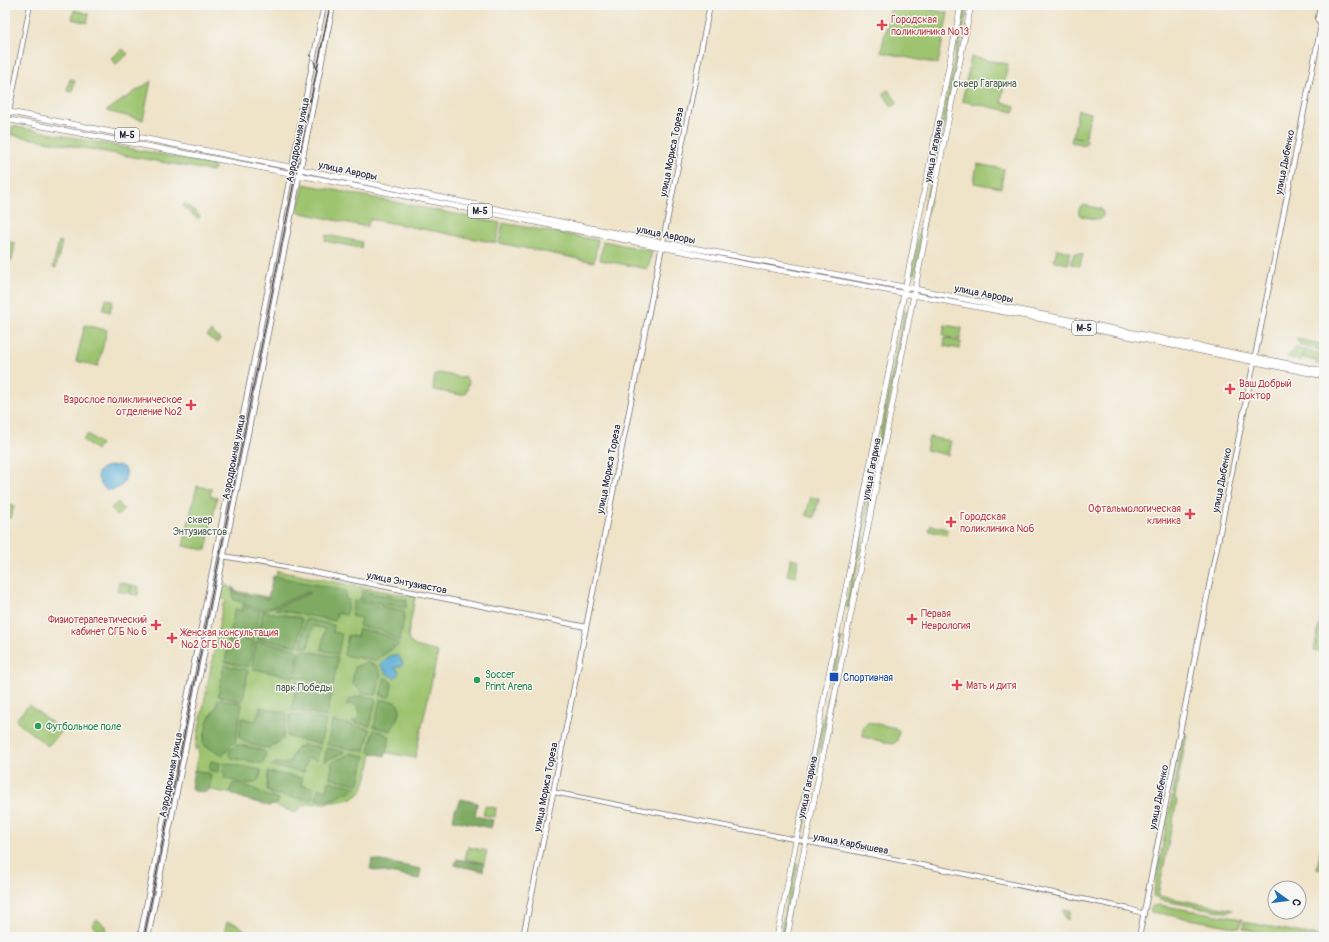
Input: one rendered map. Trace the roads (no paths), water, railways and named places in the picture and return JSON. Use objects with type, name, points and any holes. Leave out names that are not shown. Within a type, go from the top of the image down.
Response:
[{"type":"main road","name":"Аэродромная улица","points":[[140,937],[324,5]]},
{"type":"main road","name":"Аэродромная улица","points":[[148,937],[333,5]]},
{"type":"main road","name":"улица Мориса Тореза","points":[[523,937],[710,5]]},
{"type":"main road","name":"улица Гагарина","points":[[777,937],[961,5]]},
{"type":"main road","name":"улица Гагарина","points":[[787,937],[971,5]]},
{"type":"main road","points":[[1320,5],[1318,19],[1321,26]]},
{"type":"main road","name":"улица Дыбенко","points":[[1139,937],[1321,26],[1324,20]]},
{"type":"main road","name":"улица Авроры","points":[[7,111],[299,172],[914,295],[1058,322],[1130,338],[1324,371]]},
{"type":"main road","name":"улица Авроры","points":[[6,119],[291,170]]},
{"type":"main road","name":"улица Авроры","points":[[662,245],[906,287],[1254,359],[1324,376]]},
{"type":"main road","name":"улица Энтузиастов","points":[[223,556],[586,627]]},
{"type":"main road","points":[[838,627],[848,629]]},
{"type":"main road","points":[[792,859],[802,861]]},
{"type":"street","points":[[5,133],[7,111],[30,5]]},
{"type":"street","points":[[1318,19],[1324,20]]},
{"type":"street","name":"улица Карбышева","points":[[553,792],[889,858],[1124,908],[1144,914]]},
{"type":"water","points":[[119,465],[127,472],[123,484],[118,488],[107,490],[100,483],[98,473],[104,467]]},
{"type":"water","points":[[392,655],[398,656],[403,663],[401,666],[396,667],[399,673],[395,678],[386,673],[381,666],[382,662]]},
{"type":"tram line","points":[[144,937],[330,5]]},
{"type":"tram line","points":[[309,55],[313,59],[317,69]]},
{"type":"tram line","points":[[298,108],[306,105],[311,98]]},
{"type":"place","name":"Городская поликлиника №13","points":[[882,25]]},
{"type":"place","name":"Ваш Добрый Доктор","points":[[1230,389]]},
{"type":"place","name":"Взрослое поликлиническое отделение №2","points":[[191,405]]},
{"type":"place","name":"Офтальмологическая клиника","points":[[1190,514]]},
{"type":"place","name":"Городская поликлиника №6","points":[[951,522]]},
{"type":"place","name":"Первая Неврология","points":[[912,619]]},
{"type":"place","name":"Физиотерапевтический кабинет СГБ № 6","points":[[156,625]]},
{"type":"place","name":"Женская консультация №2 СГБ № 6","points":[[172,638]]},
{"type":"place","name":"Спортивная","points":[[834,677]]},
{"type":"place","name":"Soccer Print Arena","points":[[477,680]]},
{"type":"place","name":"Мать и дитя","points":[[957,685]]},
{"type":"place","name":"Футбольное поле","points":[[38,726]]},
{"type":"park label","name":"сквер Гагарина","points":[[985,83]]},
{"type":"park label","name":"сквер Энтузиастов","points":[[200,524]]},
{"type":"park label","name":"парк Победы","points":[[304,687]]}]
